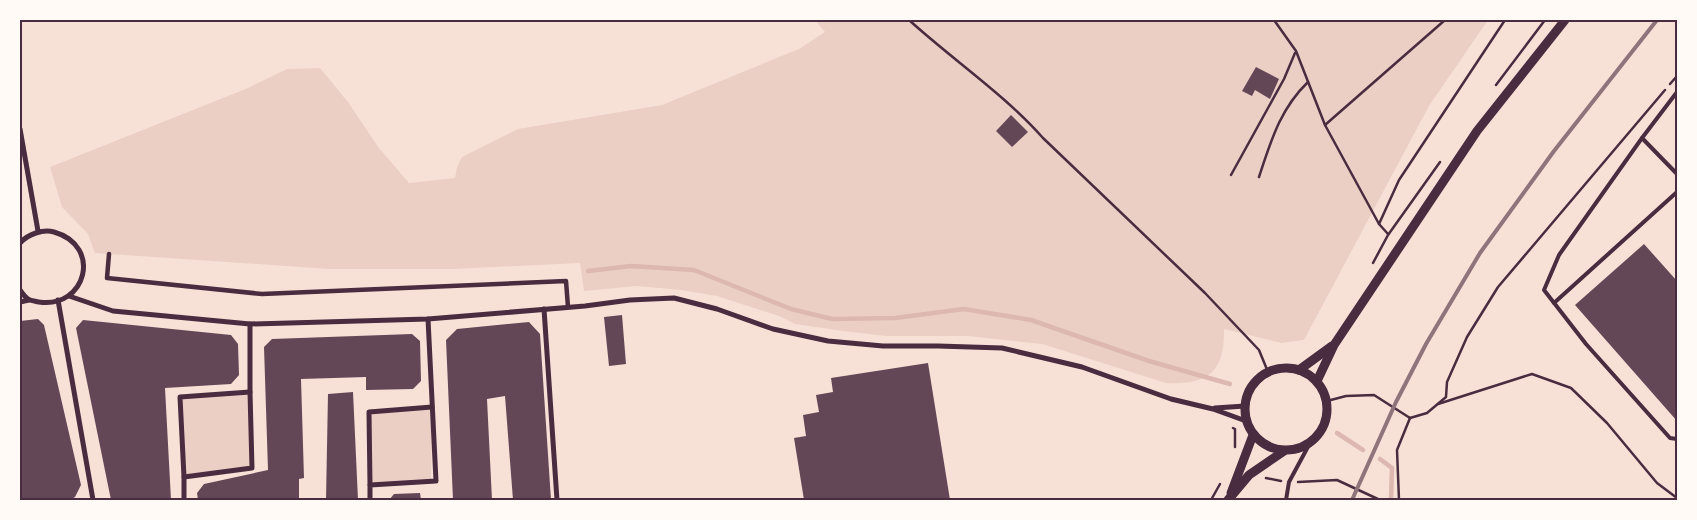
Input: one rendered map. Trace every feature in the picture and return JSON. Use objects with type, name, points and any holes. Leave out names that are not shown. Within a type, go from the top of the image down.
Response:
[{"type":"street","points":[[1317,380],[1334,345],[1477,131],[1565,20]]},
{"type":"street","points":[[20,128],[38,231]]},
{"type":"street","points":[[20,242],[38,231],[48,230],[66,235],[77,245],[84,261],[80,284],[70,296],[48,303],[29,300],[20,302]]},
{"type":"street","points":[[108,254],[107,278],[262,294],[566,282],[568,307]]},
{"type":"street","points":[[20,290],[29,300]]},
{"type":"street","points":[[70,296],[114,311],[250,324],[428,319],[630,300],[674,298],[717,309],[773,329],[828,341],[883,346],[1002,348],[1082,367],[1171,399],[1213,409],[1246,421]]},
{"type":"street","points":[[58,300],[93,500]]},
{"type":"street","points":[[544,309],[557,500]]},
{"type":"street","points":[[370,485],[436,481],[428,319]]},
{"type":"street","points":[[184,477],[252,468],[250,324]]},
{"type":"street","points":[[1299,370],[1334,345]]},
{"type":"street","points":[[1283,368],[1299,370],[1317,380],[1324,391],[1328,415],[1324,427],[1310,443],[1297,449],[1284,451],[1269,447],[1253,435],[1246,421],[1245,406],[1250,388],[1256,380],[1268,372],[1283,368]]},
{"type":"street","points":[[184,500],[180,398],[250,392]]},
{"type":"street","points":[[1213,409],[1245,406]]},
{"type":"street","points":[[370,500],[369,412],[432,407]]},
{"type":"street","points":[[1228,500],[1253,435]]},
{"type":"street","points":[[1228,500],[1250,475],[1284,451]]},
{"type":"lane","points":[[1677,92],[1642,138],[1560,255],[1544,290],[1586,344],[1670,438],[1677,439]]},
{"type":"lane","points":[[1642,138],[1677,174]]},
{"type":"lane","points":[[1554,303],[1677,192]]},
{"type":"lane","points":[[1286,500],[1289,482],[1310,443]]},
{"type":"path","points":[[910,20],[935,44],[1026,119],[1043,138],[1205,294],[1259,350],[1268,372]]},
{"type":"path","points":[[1274,20],[1296,51],[1325,125],[1379,224],[1388,235]]},
{"type":"path","points":[[1325,125],[1445,20]]},
{"type":"path","points":[[1379,224],[1399,180],[1505,20]]},
{"type":"path","points":[[1231,175],[1284,79],[1296,51]]},
{"type":"path","points":[[1327,401],[1346,396],[1374,395],[1410,418],[1427,413],[1446,397],[1447,382],[1467,337],[1498,286],[1677,76]]},
{"type":"path","points":[[1259,177],[1273,134],[1294,95],[1308,82]]},
{"type":"path","points":[[1437,405],[1532,374],[1571,388],[1607,423],[1657,483],[1677,498]]},
{"type":"path","points":[[1399,500],[1397,450],[1410,418]]},
{"type":"path","points":[[1228,425],[1235,429],[1234,452]]},
{"type":"path","points":[[1260,477],[1289,482],[1337,480],[1380,500]]},
{"type":"path","points":[[1211,500],[1223,479]]},
{"type":"shaded area","points":[[815,20],[1488,20],[1429,106],[1304,340],[1281,343],[1224,329],[1224,344],[1217,366],[1203,378],[1181,383],[1166,383],[1042,344],[968,336],[886,336],[795,324],[779,316],[717,296],[681,290],[637,286],[584,291],[580,263],[452,269],[329,269],[95,253],[88,234],[62,207],[50,167],[248,88],[287,69],[320,68],[348,102],[379,148],[409,183],[455,178],[457,167],[462,157],[518,129],[662,105],[799,49],[825,32]]},
{"type":"shaded area","points":[[250,392],[252,468],[184,477],[180,397]]},
{"type":"shaded area","points":[[432,407],[431,482],[370,485],[367,413]]},
{"type":"building","points":[[1256,67],[1279,79],[1270,99],[1255,90],[1252,96],[1242,91]]},
{"type":"building","points":[[1011,115],[1028,132],[1012,147],[996,131]]},
{"type":"building","points":[[1644,244],[1677,281],[1677,421],[1575,305]]},
{"type":"building","points":[[622,315],[626,364],[609,366],[604,317]]},
{"type":"building","points":[[38,319],[44,325],[81,485],[75,497],[70,500],[20,500],[20,321]]},
{"type":"building","points":[[83,320],[231,335],[238,344],[239,375],[231,384],[165,388],[171,500],[111,500],[76,328]]},
{"type":"building","points":[[529,322],[540,334],[551,500],[513,500],[505,396],[487,399],[492,500],[453,500],[446,340],[457,329]]},
{"type":"building","points":[[412,334],[420,341],[421,381],[413,389],[366,390],[366,377],[301,379],[304,478],[299,479],[299,500],[198,500],[197,493],[204,484],[268,470],[264,347],[272,339]]},
{"type":"building","points":[[928,363],[950,500],[804,500],[794,438],[806,436],[803,415],[819,412],[816,395],[833,392],[831,378]]},
{"type":"building","points":[[353,392],[358,500],[326,500],[328,394]]},
{"type":"building","points":[[420,493],[421,500],[389,500],[394,494]]},
{"type":"waterway","points":[[588,271],[631,266],[694,270],[791,309],[832,319],[895,318],[964,309],[1031,320],[1149,361],[1230,384]]},
{"type":"waterway","points":[[1337,433],[1363,450]]},
{"type":"waterway","points":[[1380,459],[1392,468],[1391,500]]},
{"type":"railway","points":[[1352,500],[1396,402],[1426,344],[1480,253],[1554,151],[1657,20]]}]
